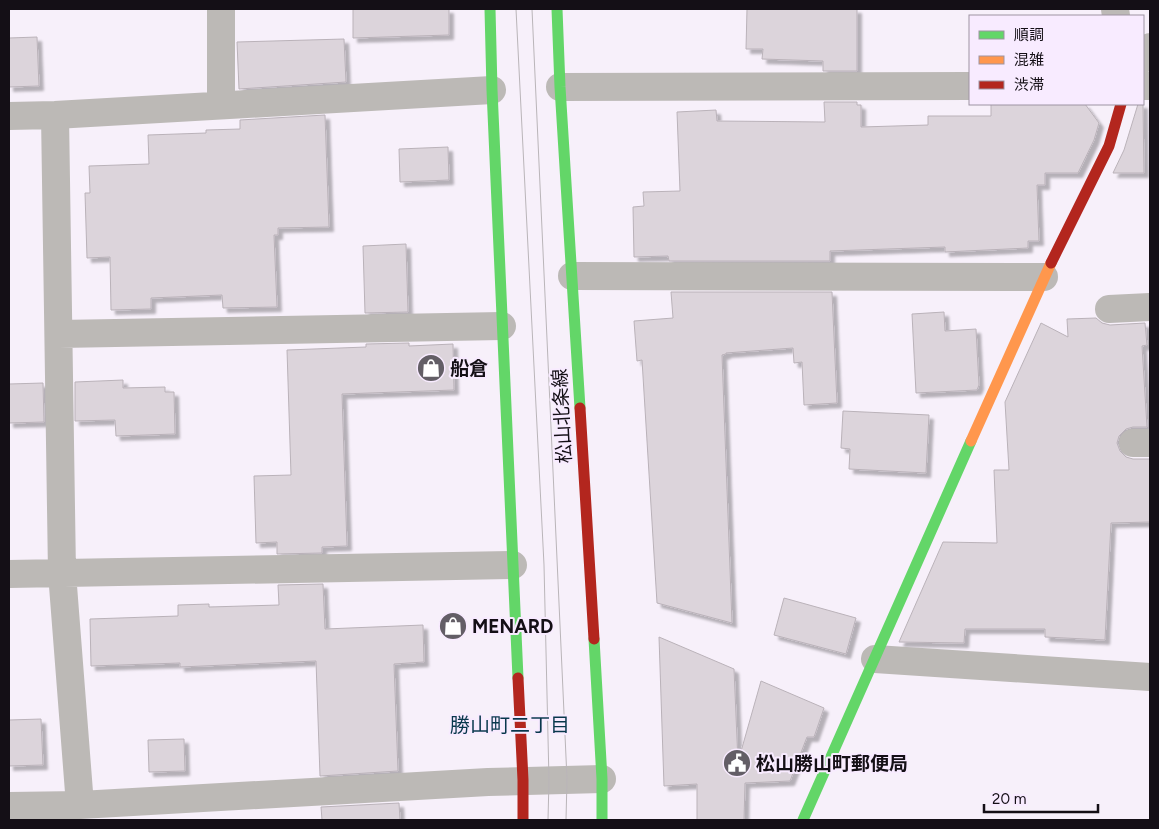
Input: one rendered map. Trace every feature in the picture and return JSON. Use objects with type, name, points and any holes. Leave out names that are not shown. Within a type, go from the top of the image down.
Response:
[{"type":"main road","points":[[490,9],[502,326],[523,780],[523,820]]},
{"type":"main road","name":"松山北条線","points":[[557,9],[560,87],[602,779],[602,820]]},
{"type":"main road","points":[[803,820],[1044,277],[1109,146],[1121,105]]},
{"type":"street","points":[[221,9],[221,105]]},
{"type":"street","points":[[1144,57],[1150,46]]},
{"type":"street","points":[[560,87],[969,86]]},
{"type":"street","points":[[9,116],[492,90]]},
{"type":"street","points":[[55,115],[62,573],[80,805]]},
{"type":"street","points":[[572,276],[1044,277]]},
{"type":"street","points":[[1109,309],[1150,306]]},
{"type":"street","points":[[59,334],[502,326]]},
{"type":"street","points":[[9,574],[513,565]]},
{"type":"street","points":[[875,659],[1150,677]]},
{"type":"street","points":[[9,806],[80,805],[523,780],[602,779]]},
{"type":"building","points":[[353,9],[449,9],[449,35],[353,38]]},
{"type":"building","points":[[747,9],[857,9],[857,71],[823,71],[823,61],[762,59],[763,49],[746,49]]},
{"type":"building","points":[[37,37],[39,86],[9,87],[9,38]]},
{"type":"building","points":[[344,39],[346,82],[239,89],[237,42]]},
{"type":"building","points":[[824,102],[857,102],[857,105],[861,105],[861,127],[928,125],[928,116],[991,116],[991,105],[1086,105],[1099,123],[1094,140],[1078,173],[1045,173],[1045,185],[1037,185],[1039,241],[1028,241],[1028,248],[945,252],[945,247],[830,251],[830,261],[669,261],[668,256],[634,257],[633,207],[644,206],[643,192],[680,191],[677,112],[716,110],[717,121],[825,122]]},
{"type":"building","points":[[1138,105],[1143,105],[1144,173],[1113,173],[1124,150]]},
{"type":"building","points":[[325,115],[329,227],[278,228],[278,235],[274,235],[277,307],[223,308],[222,295],[151,298],[151,309],[111,310],[110,257],[87,258],[85,193],[90,193],[89,166],[149,164],[148,135],[206,133],[206,130],[240,129],[240,120]]},
{"type":"building","points":[[448,147],[449,180],[400,182],[399,149]]},
{"type":"building","points":[[406,244],[408,312],[365,313],[363,246]]},
{"type":"building","points":[[671,292],[832,292],[837,403],[804,405],[802,362],[794,363],[793,348],[726,353],[722,355],[732,623],[657,603],[642,360],[637,361],[634,321],[673,318]]},
{"type":"building","points":[[944,312],[945,331],[976,329],[979,385],[977,390],[916,393],[912,314]]},
{"type":"building","points":[[1096,318],[1102,323],[1110,325],[1145,323],[1147,345],[1142,346],[1147,427],[1126,429],[1119,436],[1117,443],[1120,451],[1126,457],[1150,459],[1150,522],[1111,523],[1105,640],[1045,637],[1045,629],[965,629],[964,643],[899,642],[943,542],[997,543],[994,470],[1009,470],[1005,402],[1041,323],[1068,337],[1067,319]]},
{"type":"building","points":[[409,343],[409,346],[453,344],[454,390],[342,394],[347,546],[322,547],[322,553],[277,554],[277,542],[256,543],[254,476],[291,475],[287,350],[366,347],[366,344]]},
{"type":"building","points":[[123,380],[123,388],[165,387],[165,392],[174,392],[175,434],[116,436],[115,420],[75,421],[75,382]]},
{"type":"building","points":[[43,383],[44,422],[9,423],[9,384]]},
{"type":"building","points":[[843,411],[929,415],[926,473],[849,469],[850,449],[841,448]]},
{"type":"building","points":[[323,584],[325,629],[423,625],[424,662],[394,664],[398,771],[320,776],[316,661],[180,667],[180,663],[91,666],[90,619],[178,616],[178,605],[209,604],[209,607],[279,605],[278,585]]},
{"type":"building","points":[[784,598],[856,618],[846,654],[774,635]]},
{"type":"building","points":[[659,637],[734,669],[738,762],[761,681],[824,708],[814,737],[807,737],[790,781],[745,783],[744,820],[697,820],[697,784],[664,786]]},
{"type":"building","points":[[41,719],[43,765],[9,766],[9,720]]},
{"type":"building","points":[[184,739],[185,771],[149,772],[148,740]]},
{"type":"building","points":[[399,803],[400,820],[322,820],[321,807]]},
{"type":"tram line","points":[[516,9],[544,565],[549,780],[548,820]]},
{"type":"tram line","points":[[532,9],[567,779],[566,820]]},
{"type":"traffic: fast","points":[[490,9],[518,678]]},
{"type":"traffic: fast","points":[[557,9],[580,408]]},
{"type":"traffic: fast","points":[[803,820],[971,441]]},
{"type":"traffic: fast","points":[[594,639],[602,779],[602,820]]},
{"type":"traffic: slow","points":[[971,441],[1051,263]]},
{"type":"traffic: jam","points":[[1051,263],[1109,146],[1121,105]]},
{"type":"traffic: jam","points":[[580,408],[594,639]]},
{"type":"traffic: jam","points":[[518,678],[523,820]]},
{"type":"place","name":"船倉","points":[[431,368]]},
{"type":"place","name":"MENARD","points":[[453,626]]},
{"type":"place","name":"松山勝山町郵便局","points":[[737,763]]},
{"type":"district","name":"勝山町二丁目","points":[[510,725]]}]
